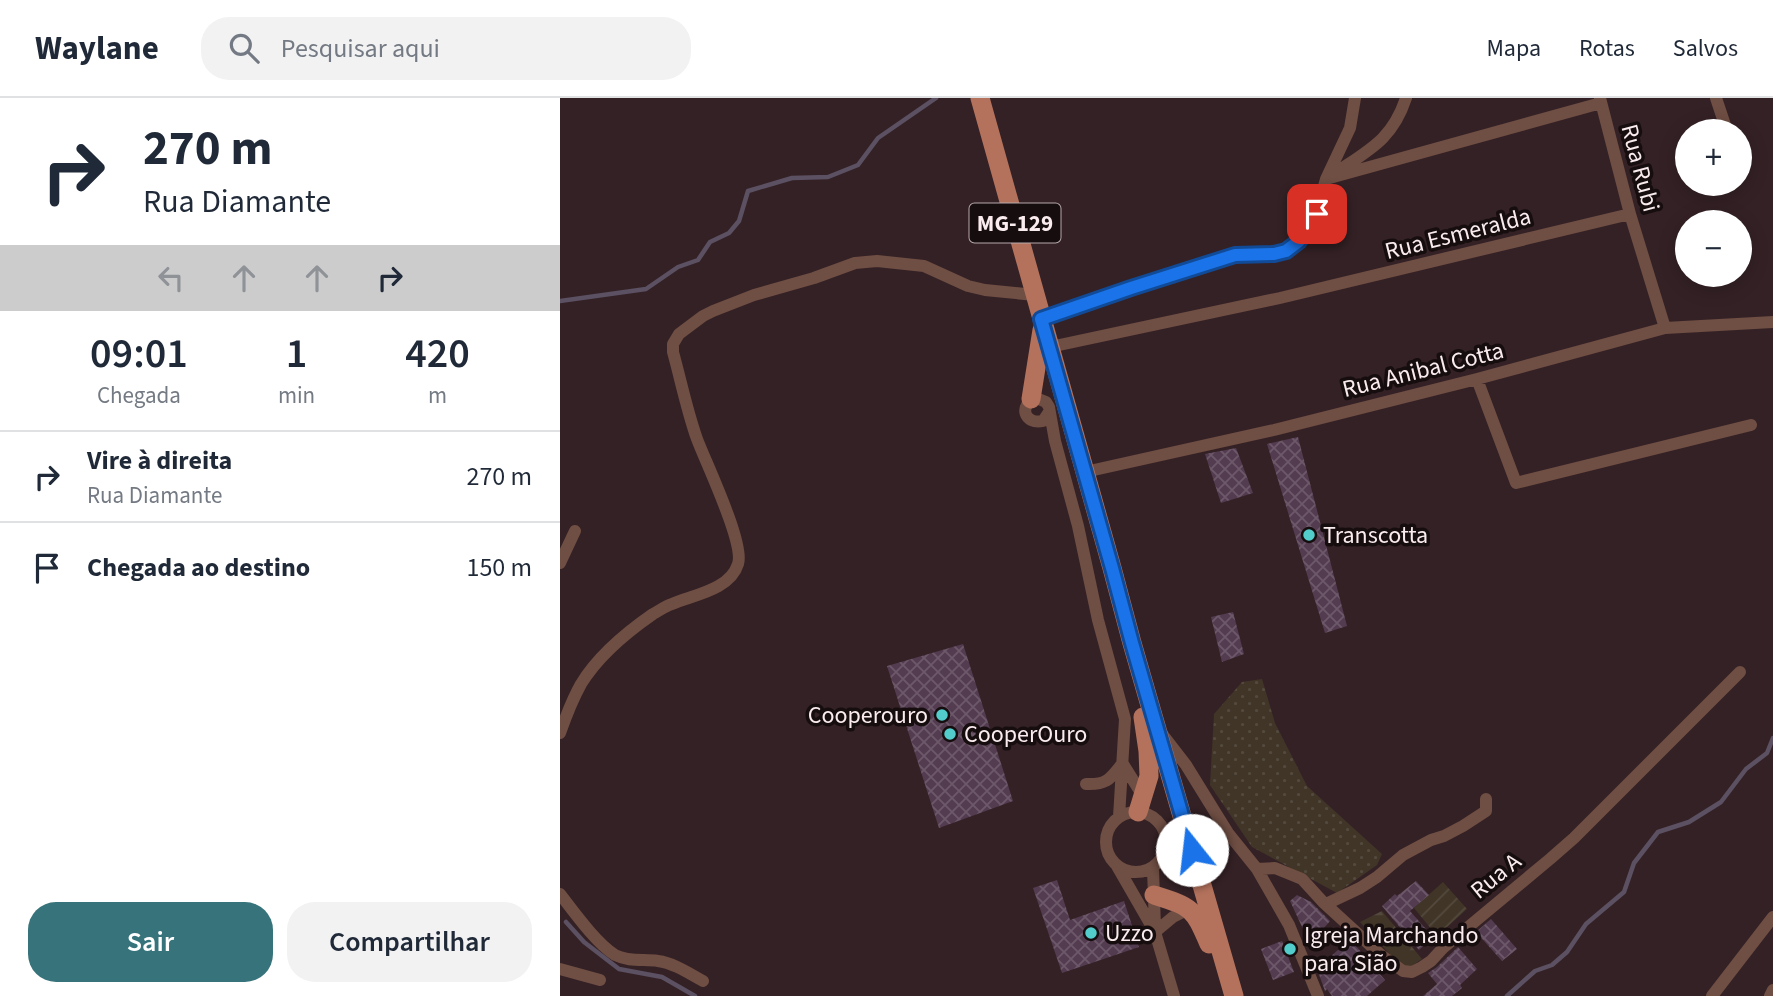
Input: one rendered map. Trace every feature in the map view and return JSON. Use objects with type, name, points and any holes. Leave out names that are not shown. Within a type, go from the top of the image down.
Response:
[{"type":"main road","name":"MG-129","points":[[979,98],[1233,996]]},
{"type":"main road","points":[[1031,399],[1042,322]]},
{"type":"main road","points":[[1132,643],[1149,776],[1133,808]]},
{"type":"main road","points":[[1148,759],[1185,825]]},
{"type":"main road","points":[[1154,895],[1189,909],[1200,924],[1233,996]]},
{"type":"street","points":[[1042,322],[1131,288],[1235,255],[1286,251],[1299,241],[1317,214],[1326,179],[1350,128],[1355,98]]},
{"type":"street","points":[[1326,179],[1375,147],[1394,125],[1406,98]]},
{"type":"street","points":[[1716,98],[1723,119]]},
{"type":"street","points":[[1326,179],[1600,100]]},
{"type":"street","name":"Rua Rubi","points":[[1600,100],[1630,214],[1665,328]]},
{"type":"street","name":"Rua Esmeralda","points":[[1050,347],[1280,298],[1630,214]]},
{"type":"street","points":[[560,733],[582,683],[611,649],[641,623],[670,604],[704,594],[717,587],[730,577],[738,564],[738,547],[695,434],[673,352],[673,344],[679,334],[703,316],[724,306],[864,261],[924,266],[968,286],[1035,295]]},
{"type":"street","name":"Rua Anibal Cotta","points":[[1085,472],[1274,430],[1665,328],[1773,322]]},
{"type":"street","points":[[1477,379],[1516,483],[1751,425]]},
{"type":"street","points":[[1055,441],[1026,413],[1027,403],[1031,399],[1037,398],[1046,402],[1049,407],[1098,620],[1125,719],[1123,764],[1133,808]]},
{"type":"street","points":[[1038,422],[1043,421],[1049,412]]},
{"type":"street","points":[[560,562],[575,531]]},
{"type":"street","name":"Rua A","points":[[1257,869],[1275,868],[1302,879],[1395,966],[1409,972],[1416,971],[1574,838],[1740,672]]},
{"type":"street","points":[[1156,725],[1186,765],[1228,833],[1257,869],[1289,925],[1318,996]]},
{"type":"street","points":[[1086,784],[1106,782],[1123,764]]},
{"type":"street","points":[[1123,764],[1133,808]]},
{"type":"street","points":[[1326,904],[1360,888],[1404,855],[1474,820],[1486,811],[1486,799]]},
{"type":"street","points":[[1133,808],[1112,823],[1105,836],[1107,850],[1155,932],[1174,996]]},
{"type":"street","points":[[1117,866],[1137,873],[1147,871],[1163,858],[1167,848],[1163,827],[1147,813],[1133,808]]},
{"type":"street","points":[[1153,868],[1155,932]]},
{"type":"street","points":[[560,894],[597,938],[616,955],[629,959],[660,961],[703,981]]},
{"type":"street","points":[[1155,932],[1173,917],[1189,909]]},
{"type":"street","points":[[1712,996],[1773,917]]},
{"type":"street","points":[[560,969],[600,980]]},
{"type":"street","points":[[1770,996],[1773,990]]},
{"type":"green space","points":[[1262,679],[1275,723],[1307,786],[1382,854],[1377,865],[1337,893],[1252,847],[1210,785],[1214,714],[1242,682]]},
{"type":"green space","points":[[1443,882],[1467,909],[1437,936],[1414,908]]},
{"type":"green space","points":[[1382,911],[1422,959],[1410,967],[1398,963],[1360,922]]},
{"type":"building","name":"Transcotta","points":[[1298,437],[1347,626],[1325,633],[1267,444]]},
{"type":"building","points":[[1236,448],[1253,493],[1221,503],[1205,454]]},
{"type":"building","points":[[1233,612],[1244,654],[1222,662],[1211,617]]},
{"type":"building","name":"CooperOuro","points":[[963,644],[1013,801],[939,828],[887,666]]},
{"type":"building","name":"Uzzo","points":[[1057,880],[1070,920],[1124,901],[1139,947],[1062,973],[1033,888]]},
{"type":"building","points":[[1416,881],[1429,895],[1410,911],[1433,937],[1419,950],[1382,906]]},
{"type":"building","points":[[1297,895],[1311,902],[1330,921],[1310,944],[1290,901]]},
{"type":"building","points":[[1491,919],[1517,949],[1502,961],[1476,932]]},
{"type":"building","points":[[1350,939],[1385,980],[1367,996],[1332,996],[1327,989],[1325,991],[1317,969]]},
{"type":"building","points":[[1282,941],[1294,972],[1273,980],[1261,949]]},
{"type":"building","points":[[1458,947],[1477,969],[1452,996],[1423,996],[1437,984],[1428,973]]},
{"type":"waterway","points":[[560,301],[646,289],[678,267],[698,260],[710,242],[729,233],[739,221],[748,191],[792,178],[828,177],[858,165],[878,138],[936,98]]},
{"type":"waterway","points":[[1507,996],[1535,971],[1552,965],[1567,952],[1586,924],[1624,892],[1634,863],[1658,832],[1689,822],[1721,802],[1746,769],[1767,753],[1773,738]]},
{"type":"waterway","points":[[566,922],[584,942],[619,969],[662,977],[695,996]]},
{"type":"place","name":"Transcotta","points":[[1309,535]]},
{"type":"place","name":"Cooperouro","points":[[942,715]]},
{"type":"place","name":"CooperOuro","points":[[950,734]]},
{"type":"place","name":"Uzzo","points":[[1091,933]]},
{"type":"place","name":"Igreja Marchando para Sião","points":[[1290,949]]},
{"type":"route","points":[[1192,850],[1041,319],[1235,255],[1286,251],[1299,241],[1317,214]]}]
